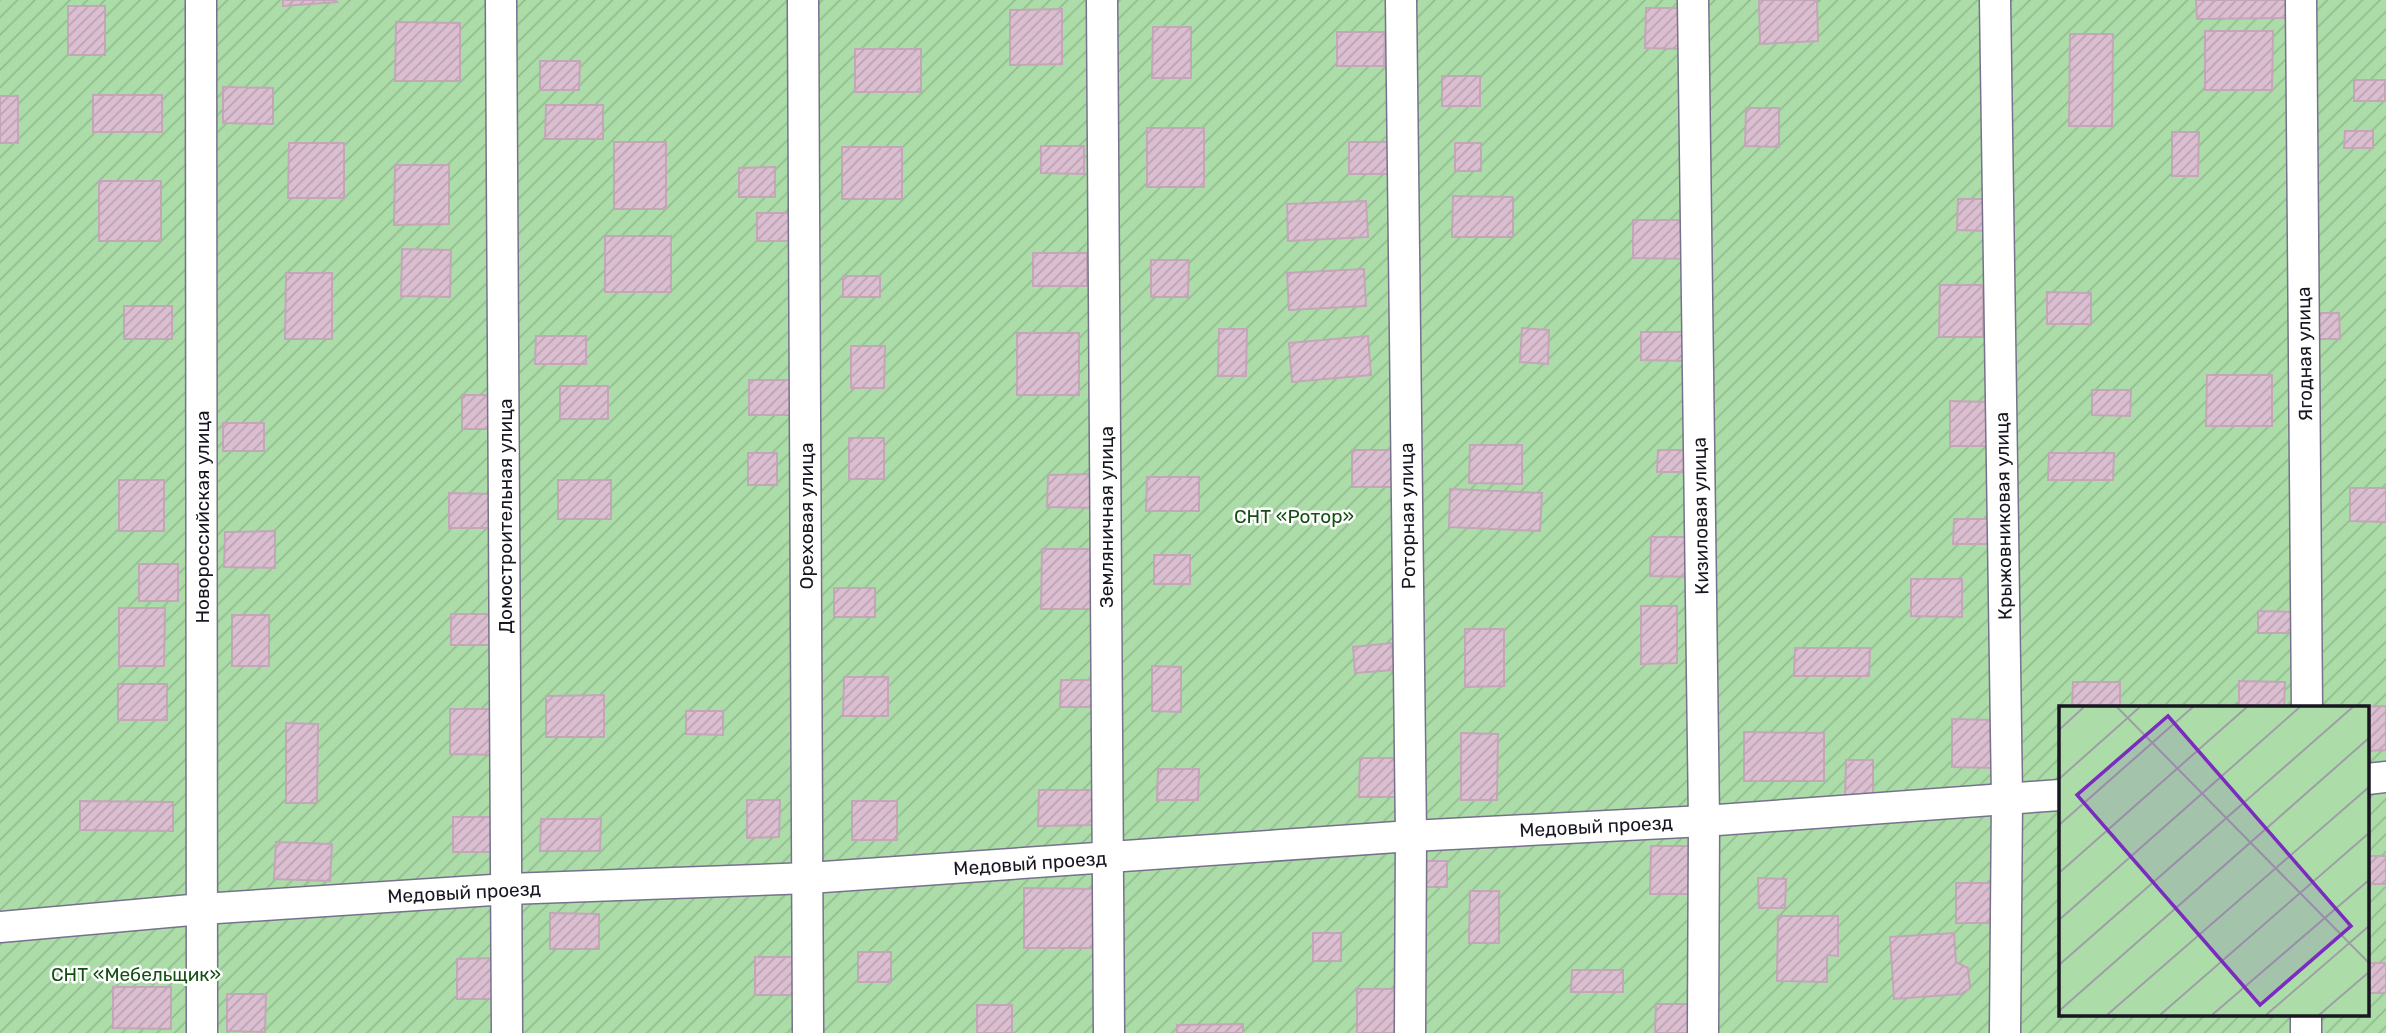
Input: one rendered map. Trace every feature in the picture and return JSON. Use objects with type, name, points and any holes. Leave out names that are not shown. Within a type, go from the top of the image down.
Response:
[{"type":"street","name":"Новороссийская улица","points":[[201,0],[202,1033]]},
{"type":"street","name":"Домостроительная улица","points":[[501,0],[507,1033]]},
{"type":"street","name":"Ореховая улица","points":[[803,0],[808,1033]]},
{"type":"street","name":"Земляничная улица","points":[[1102,0],[1109,1033]]},
{"type":"street","name":"Роторная улица","points":[[1401,0],[1410,1033]]},
{"type":"street","name":"Кизиловая улица","points":[[1693,0],[1704,821],[1703,1033]]},
{"type":"street","name":"Крыжовниковая улица","points":[[1995,0],[2007,798],[2005,1033]]},
{"type":"street","name":"Ягодная улица","points":[[2301,0],[2307,706]]},
{"type":"street","points":[[2368,779],[2386,777]]},
{"type":"street","name":"Медовый проезд","points":[[0,927],[202,909],[508,889],[809,878],[1410,836],[1704,821],[2059,795]]},
{"type":"green space","name":"СНТ «Ротор»","points":[[0,0],[2386,0],[2386,1033],[0,1033]]},
{"type":"building","points":[[283,0],[336,0],[337,2],[283,6]]},
{"type":"building","points":[[1759,0],[1817,0],[1818,41],[1760,44]]},
{"type":"building","points":[[2196,0],[2294,0],[2294,18],[2197,19]]},
{"type":"building","points":[[68,6],[105,6],[105,55],[68,55]]},
{"type":"building","points":[[1646,8],[1684,8],[1683,49],[1645,48]]},
{"type":"building","points":[[1062,9],[1062,64],[1010,65],[1010,10]]},
{"type":"building","points":[[396,22],[460,23],[460,81],[395,81]]},
{"type":"building","points":[[1153,27],[1191,27],[1191,78],[1152,78]]},
{"type":"building","points":[[2205,31],[2273,31],[2272,90],[2205,90]]},
{"type":"building","points":[[1337,32],[1385,32],[1384,66],[1337,66]]},
{"type":"building","points":[[2070,34],[2113,34],[2112,126],[2069,126]]},
{"type":"building","points":[[855,49],[921,49],[921,92],[855,92]]},
{"type":"building","points":[[540,61],[580,61],[579,90],[540,90]]},
{"type":"building","points":[[1442,76],[1480,76],[1480,106],[1442,106]]},
{"type":"building","points":[[2354,80],[2385,80],[2385,101],[2354,101]]},
{"type":"building","points":[[223,87],[273,88],[273,124],[223,123]]},
{"type":"building","points":[[93,95],[162,95],[162,132],[93,132]]},
{"type":"building","points":[[0,96],[18,96],[18,143],[0,143]]},
{"type":"building","points":[[546,105],[603,105],[603,139],[545,139]]},
{"type":"building","points":[[1746,108],[1779,108],[1779,147],[1745,146]]},
{"type":"building","points":[[1147,128],[1204,128],[1204,187],[1147,187]]},
{"type":"building","points":[[2345,131],[2373,131],[2373,148],[2344,148]]},
{"type":"building","points":[[2172,132],[2199,132],[2198,176],[2172,176]]},
{"type":"building","points":[[614,142],[666,142],[666,209],[614,209]]},
{"type":"building","points":[[1349,142],[1393,142],[1393,174],[1349,174]]},
{"type":"building","points":[[289,143],[344,143],[344,198],[288,198]]},
{"type":"building","points":[[1455,143],[1481,143],[1481,171],[1455,171]]},
{"type":"building","points":[[1041,146],[1084,146],[1084,174],[1041,173]]},
{"type":"building","points":[[842,147],[902,147],[902,199],[842,199]]},
{"type":"building","points":[[395,165],[449,165],[449,224],[394,225]]},
{"type":"building","points":[[775,167],[775,197],[739,197],[739,168]]},
{"type":"building","points":[[99,181],[161,181],[161,241],[99,241]]},
{"type":"building","points":[[1453,196],[1513,197],[1513,237],[1452,237]]},
{"type":"building","points":[[1958,199],[1990,199],[1989,231],[1957,230]]},
{"type":"building","points":[[1366,201],[1368,237],[1288,241],[1287,204]]},
{"type":"building","points":[[757,213],[798,213],[799,241],[757,241]]},
{"type":"building","points":[[1633,220],[1689,220],[1688,259],[1633,258]]},
{"type":"building","points":[[605,236],[671,236],[671,292],[605,292]]},
{"type":"building","points":[[402,249],[451,250],[450,297],[401,296]]},
{"type":"building","points":[[1033,253],[1087,253],[1087,286],[1033,286]]},
{"type":"building","points":[[1151,260],[1189,260],[1188,297],[1151,297]]},
{"type":"building","points":[[1364,269],[1366,306],[1289,310],[1287,273]]},
{"type":"building","points":[[286,273],[332,273],[332,339],[285,339]]},
{"type":"building","points":[[843,276],[880,276],[880,297],[843,297]]},
{"type":"building","points":[[1940,285],[1983,285],[1983,337],[1939,337]]},
{"type":"building","points":[[2047,292],[2091,293],[2091,324],[2047,324]]},
{"type":"building","points":[[124,306],[172,306],[172,339],[124,339]]},
{"type":"building","points":[[2310,313],[2339,313],[2340,339],[2309,339]]},
{"type":"building","points":[[1522,328],[1549,330],[1548,364],[1520,362]]},
{"type":"building","points":[[1219,329],[1247,329],[1246,376],[1218,376]]},
{"type":"building","points":[[1641,332],[1686,332],[1686,361],[1641,360]]},
{"type":"building","points":[[1017,333],[1079,333],[1079,395],[1017,395]]},
{"type":"building","points":[[536,336],[586,336],[586,364],[535,364]]},
{"type":"building","points":[[1368,336],[1371,375],[1292,382],[1289,343]]},
{"type":"building","points":[[851,346],[885,346],[884,388],[851,388]]},
{"type":"building","points":[[2207,375],[2272,375],[2272,426],[2206,426]]},
{"type":"building","points":[[749,380],[793,380],[792,415],[749,415]]},
{"type":"building","points":[[560,386],[608,386],[608,419],[560,419]]},
{"type":"building","points":[[2092,390],[2131,390],[2130,416],[2092,415]]},
{"type":"building","points":[[462,395],[494,395],[494,429],[462,429]]},
{"type":"building","points":[[1950,401],[1992,402],[1991,446],[1950,446]]},
{"type":"building","points":[[223,423],[264,423],[264,451],[223,451]]},
{"type":"building","points":[[849,438],[884,438],[884,479],[849,479]]},
{"type":"building","points":[[1470,445],[1522,445],[1522,484],[1469,483]]},
{"type":"building","points":[[1352,450],[1393,450],[1393,487],[1352,487]]},
{"type":"building","points":[[1658,450],[1689,450],[1689,472],[1657,472]]},
{"type":"building","points":[[748,453],[777,453],[777,485],[748,485]]},
{"type":"building","points":[[2049,453],[2114,453],[2113,480],[2048,480]]},
{"type":"building","points":[[1095,474],[1095,508],[1047,507],[1048,475]]},
{"type":"building","points":[[1147,477],[1199,477],[1199,511],[1146,511]]},
{"type":"building","points":[[119,480],[164,480],[164,531],[119,531]]},
{"type":"building","points":[[558,480],[611,480],[611,519],[558,519]]},
{"type":"building","points":[[2350,488],[2386,488],[2386,522],[2350,521]]},
{"type":"building","points":[[1450,489],[1542,493],[1540,531],[1449,527]]},
{"type":"building","points":[[449,493],[494,494],[494,528],[449,528]]},
{"type":"building","points":[[1954,519],[1989,519],[1989,544],[1953,544]]},
{"type":"building","points":[[275,531],[275,568],[224,567],[225,532]]},
{"type":"building","points":[[1651,537],[1695,537],[1694,577],[1650,576]]},
{"type":"building","points":[[1042,549],[1097,549],[1097,609],[1041,609]]},
{"type":"building","points":[[1154,555],[1190,555],[1190,584],[1154,584]]},
{"type":"building","points":[[139,564],[178,564],[178,601],[139,601]]},
{"type":"building","points":[[1911,579],[1962,579],[1962,617],[1911,616]]},
{"type":"building","points":[[834,588],[875,588],[875,617],[834,617]]},
{"type":"building","points":[[1641,606],[1677,606],[1677,663],[1641,664]]},
{"type":"building","points":[[119,608],[165,608],[164,666],[119,666]]},
{"type":"building","points":[[2258,611],[2293,612],[2293,633],[2258,633]]},
{"type":"building","points":[[451,614],[492,614],[492,645],[451,645]]},
{"type":"building","points":[[232,615],[269,615],[269,666],[232,666]]},
{"type":"building","points":[[1465,629],[1504,629],[1504,686],[1465,687]]},
{"type":"building","points":[[1392,643],[1394,670],[1355,673],[1353,647]]},
{"type":"building","points":[[1795,648],[1870,648],[1869,676],[1794,676]]},
{"type":"building","points":[[1152,666],[1181,667],[1181,712],[1152,711]]},
{"type":"building","points":[[844,677],[888,677],[888,716],[843,716]]},
{"type":"building","points":[[1061,680],[1098,680],[1098,707],[1060,707]]},
{"type":"building","points":[[2239,681],[2285,682],[2284,706],[2239,706]]},
{"type":"building","points":[[2073,682],[2120,682],[2120,706],[2072,706]]},
{"type":"building","points":[[118,684],[167,684],[167,720],[118,720]]},
{"type":"building","points":[[604,695],[604,737],[546,737],[546,696]]},
{"type":"building","points":[[2386,706],[2386,750],[2368,751],[2368,707]]},
{"type":"building","points":[[450,709],[500,709],[500,755],[450,754]]},
{"type":"building","points":[[686,711],[723,711],[723,735],[686,734]]},
{"type":"building","points":[[1952,719],[1996,720],[1995,768],[1952,767]]},
{"type":"building","points":[[286,723],[318,724],[317,803],[286,803]]},
{"type":"building","points":[[1744,732],[1824,733],[1824,781],[1744,781]]},
{"type":"building","points":[[1461,733],[1498,734],[1497,800],[1461,800]]},
{"type":"building","points":[[1360,758],[1399,758],[1399,797],[1359,797]]},
{"type":"building","points":[[1846,760],[1873,760],[1873,798],[1845,798]]},
{"type":"building","points":[[1158,769],[1199,769],[1198,800],[1157,800]]},
{"type":"building","points":[[1039,790],[1097,790],[1097,825],[1038,826]]},
{"type":"building","points":[[747,800],[780,800],[779,837],[747,838]]},
{"type":"building","points":[[80,801],[173,802],[173,831],[80,830]]},
{"type":"building","points":[[852,801],[897,801],[897,840],[852,840]]},
{"type":"building","points":[[453,817],[502,817],[501,852],[453,852]]},
{"type":"building","points":[[541,819],[601,819],[600,851],[540,851]]},
{"type":"building","points":[[276,842],[332,844],[330,881],[274,879]]},
{"type":"building","points":[[1651,846],[1699,846],[1698,894],[1650,894]]},
{"type":"building","points":[[2368,856],[2386,856],[2386,884],[2368,884]]},
{"type":"building","points":[[1417,861],[1447,861],[1447,887],[1417,887]]},
{"type":"building","points":[[1758,878],[1786,879],[1785,908],[1759,908]]},
{"type":"building","points":[[1956,883],[1994,883],[1994,923],[1956,923]]},
{"type":"building","points":[[1024,888],[1096,889],[1096,948],[1024,948]]},
{"type":"building","points":[[1470,891],[1499,891],[1499,943],[1469,943]]},
{"type":"building","points":[[550,913],[599,914],[599,949],[550,949]]},
{"type":"building","points":[[1778,916],[1838,916],[1838,956],[1827,955],[1827,982],[1777,981]]},
{"type":"building","points":[[1313,933],[1341,933],[1341,961],[1313,961]]},
{"type":"building","points":[[1954,933],[1956,962],[1968,968],[1970,988],[1961,994],[1894,999],[1890,937]]},
{"type":"building","points":[[858,952],[891,952],[891,982],[858,982]]},
{"type":"building","points":[[755,957],[793,957],[793,995],[755,995]]},
{"type":"building","points":[[497,958],[496,999],[457,999],[457,959]]},
{"type":"building","points":[[2368,963],[2386,963],[2386,993],[2368,993]]},
{"type":"building","points":[[1572,970],[1623,970],[1623,992],[1571,992]]},
{"type":"building","points":[[113,987],[171,987],[171,1029],[113,1028]]},
{"type":"building","points":[[1357,989],[1403,989],[1402,1033],[1357,1033]]},
{"type":"building","points":[[227,994],[266,994],[265,1032],[227,1031]]},
{"type":"building","points":[[1656,1004],[1693,1004],[1693,1033],[1655,1033]]},
{"type":"building","points":[[977,1005],[1012,1005],[1012,1033],[977,1033]]},
{"type":"building","points":[[1243,1024],[1243,1033],[1177,1033],[1177,1025]]},
{"type":"park label","name":"СНТ «Мебельщик»","points":[[136,974]]}]
